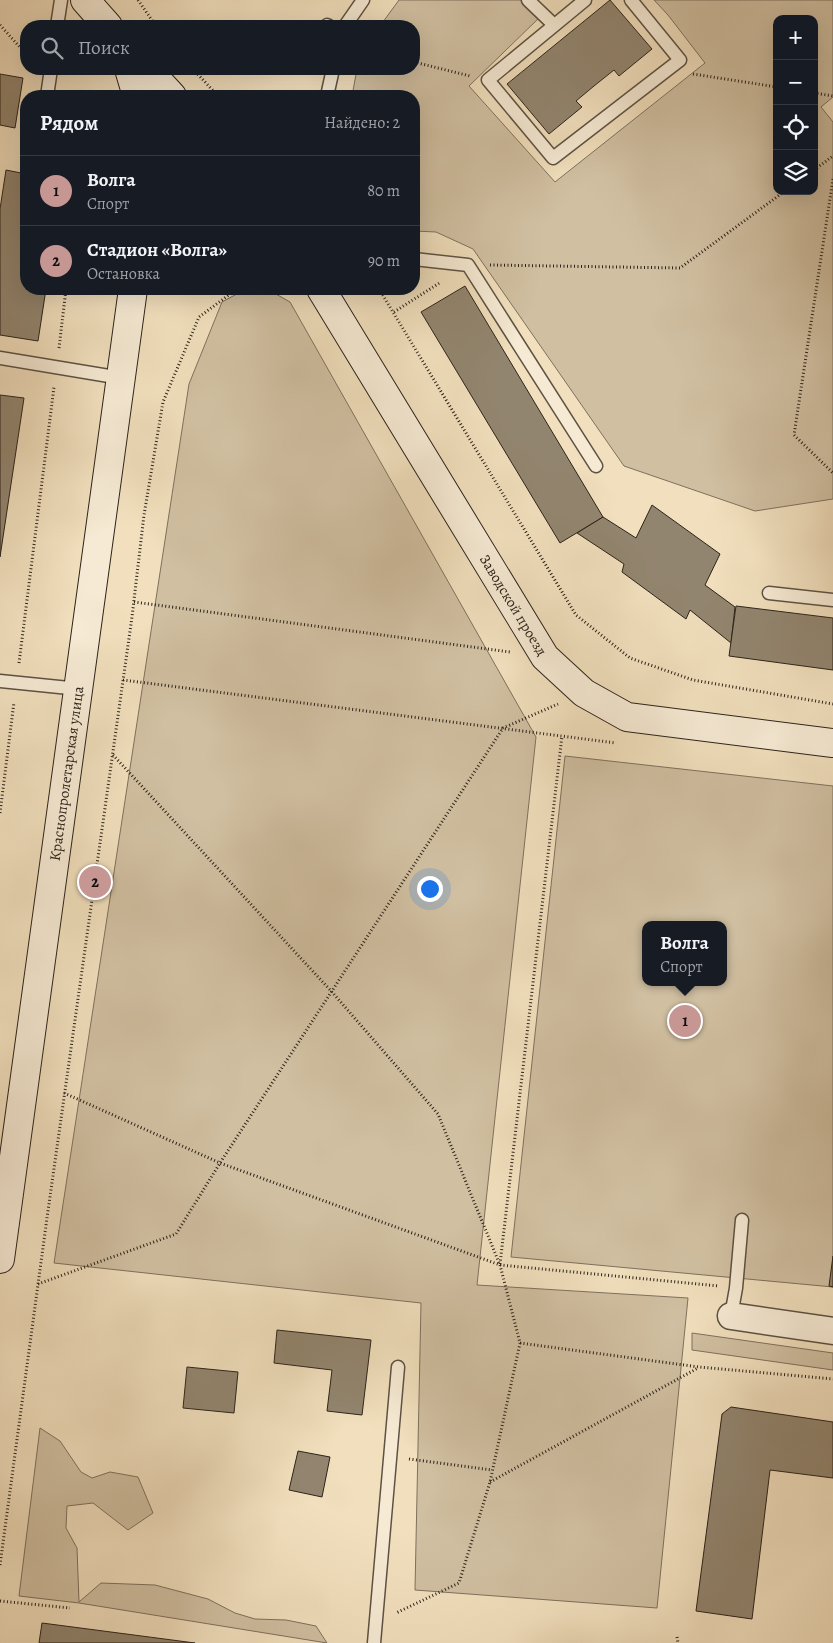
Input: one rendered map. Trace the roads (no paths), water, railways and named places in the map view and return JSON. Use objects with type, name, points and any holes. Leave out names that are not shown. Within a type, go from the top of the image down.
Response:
[{"type":"main road","points":[[85,0],[103,20]]},
{"type":"main road","points":[[132,75],[136,90]]},
{"type":"main road","points":[[153,75],[166,90]]},
{"type":"main road","name":"Краснопролетарская улица","points":[[0,1259],[4,1200],[79,689],[132,295]]},
{"type":"main road","name":"Заводской проезд","points":[[325,295],[545,657],[584,693],[627,717],[833,743]]},
{"type":"street","points":[[730,1316],[833,1331]]},
{"type":"lane","points":[[58,20],[61,0]]},
{"type":"lane","points":[[349,20],[363,0]]},
{"type":"lane","points":[[528,0],[554,25]]},
{"type":"lane","points":[[585,0],[488,80],[553,158],[680,60],[631,0]]},
{"type":"lane","points":[[48,90],[50,75]]},
{"type":"lane","points":[[328,90],[331,75]]},
{"type":"lane","points":[[420,260],[468,264],[596,466]]},
{"type":"lane","points":[[0,358],[121,378]]},
{"type":"lane","points":[[769,593],[833,600]]},
{"type":"lane","points":[[0,681],[79,689]]},
{"type":"lane","points":[[730,1316],[736,1288],[742,1220]]},
{"type":"lane","points":[[374,1643],[398,1367]]},
{"type":"place","name":"Стадион «Волга»","points":[[95,882]]},
{"type":"place","name":"Волга","points":[[685,1021]]}]
